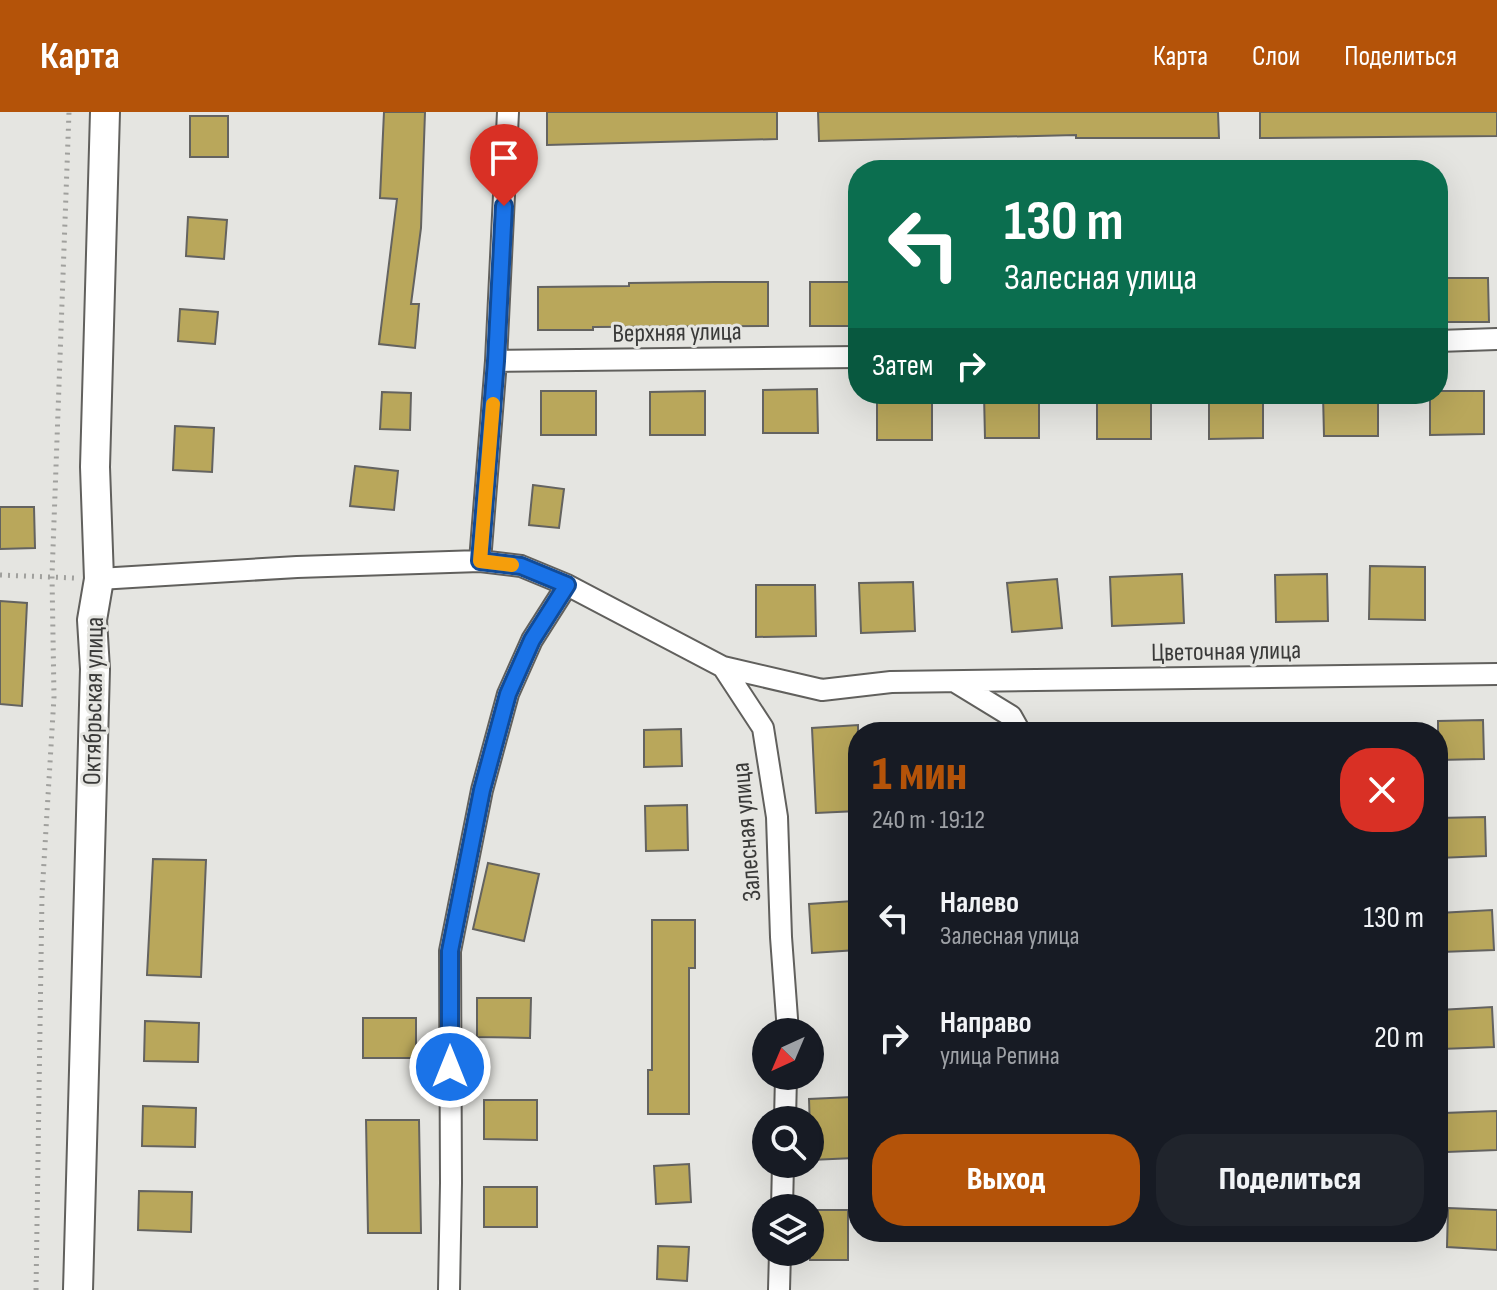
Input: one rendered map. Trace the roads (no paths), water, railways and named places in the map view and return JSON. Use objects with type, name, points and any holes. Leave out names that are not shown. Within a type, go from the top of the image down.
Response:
[{"type":"main road","name":"Октябрьская улица","points":[[78,1290],[95,669],[92,620],[99,579],[95,467],[105,112]]},
{"type":"street","points":[[480,561],[496,361],[508,112]]},
{"type":"street","points":[[1448,341],[1497,339]]},
{"type":"street","name":"Верхняя улица","points":[[496,361],[848,357]]},
{"type":"street","name":"Залесная улица","points":[[99,579],[297,567],[480,561],[521,566],[567,585],[723,667],[763,728],[777,817],[787,1018]]},
{"type":"street","points":[[449,1290],[450,951],[482,790],[508,694],[532,640],[567,585]]},
{"type":"street","name":"Цветочная улица","points":[[723,667],[822,690],[891,682],[1497,674]]},
{"type":"street","points":[[957,683],[1011,716],[1014,722]]},
{"type":"street","points":[[779,1290],[780,1266]]}]
